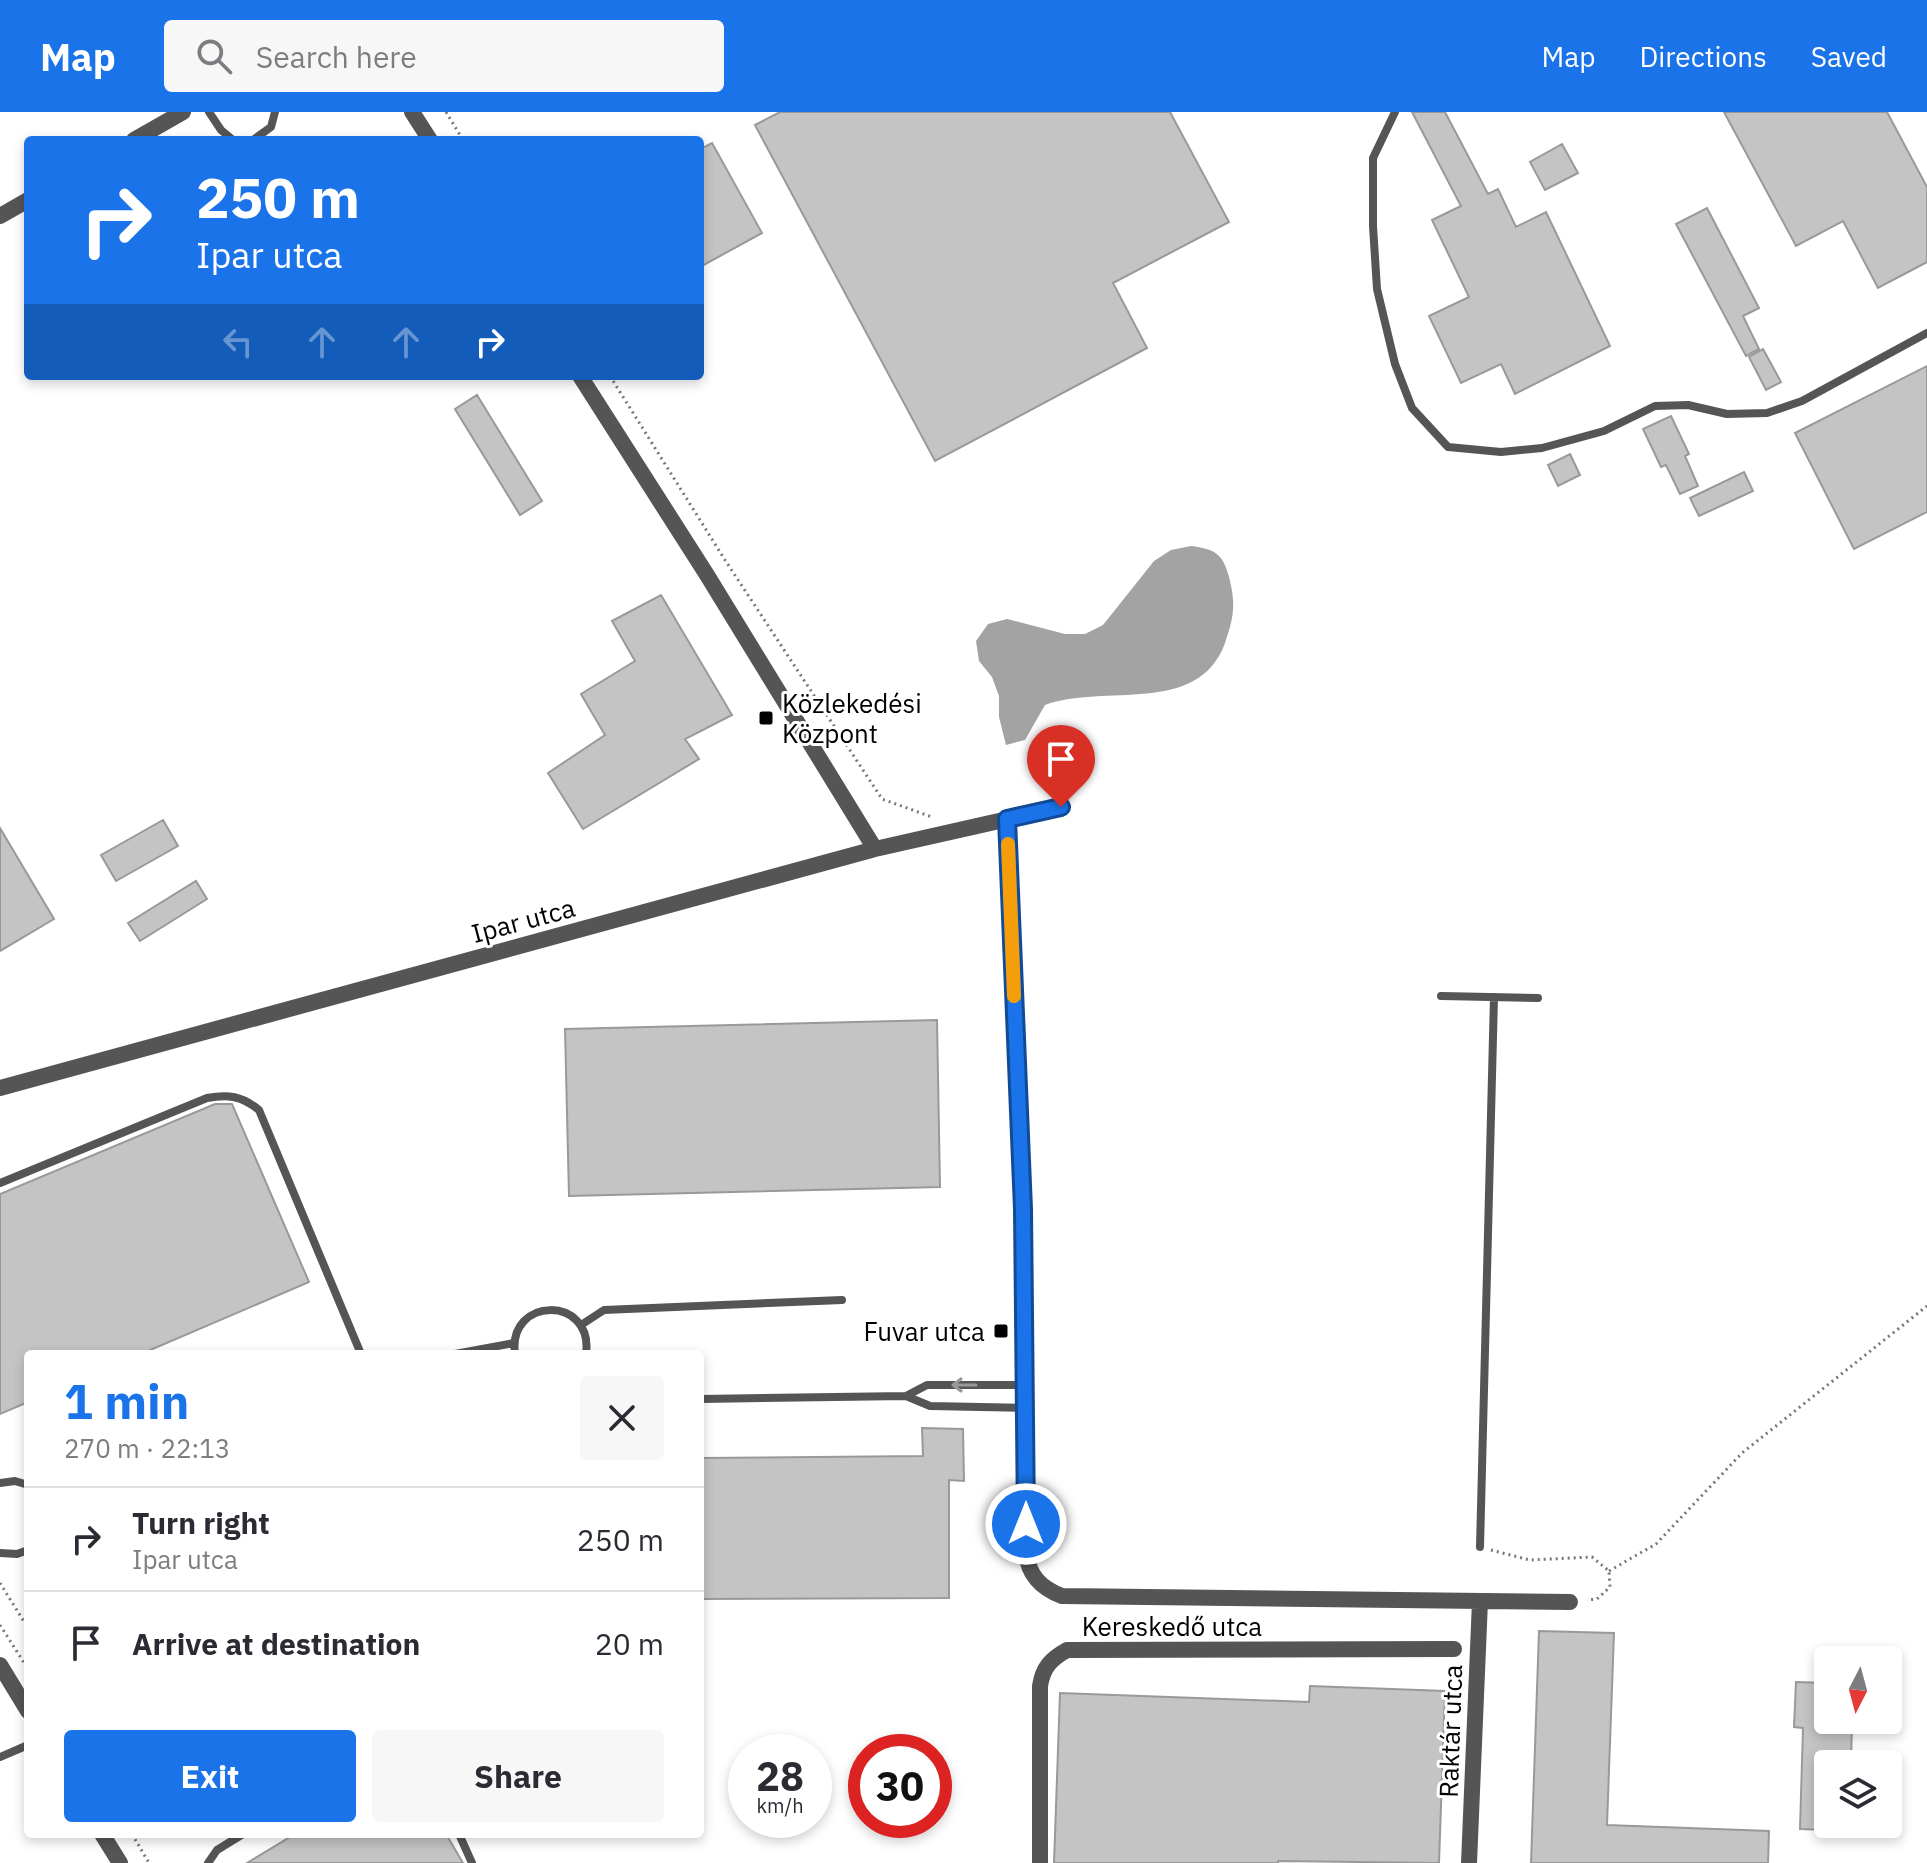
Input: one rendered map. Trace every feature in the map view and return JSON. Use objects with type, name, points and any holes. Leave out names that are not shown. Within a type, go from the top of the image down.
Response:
[{"type":"street","points":[[141,136],[183,112]]},
{"type":"street","points":[[412,112],[427,136]]},
{"type":"street","points":[[0,216],[24,202]]},
{"type":"street","points":[[583,380],[715,587],[875,849]]},
{"type":"street","name":"Ipar utca","points":[[0,1088],[875,849],[1061,807]]},
{"type":"street","points":[[1007,819],[1023,1209],[1027,1564],[1040,1584],[1062,1596],[1570,1602]]},
{"type":"street","name":"Raktár utca","points":[[1469,1863],[1480,1601]]},
{"type":"street","name":"Kereskedő utca","points":[[1040,1863],[1040,1686],[1046,1665],[1060,1654],[1081,1649],[1454,1649]]},
{"type":"street","points":[[0,1665],[24,1704]]},
{"type":"street","points":[[104,1838],[120,1863]]},
{"type":"lane","points":[[209,112],[228,136]]},
{"type":"lane","points":[[259,136],[271,127],[275,112]]},
{"type":"lane","points":[[1395,112],[1373,158],[1377,289],[1395,364],[1412,408],[1448,447],[1501,452],[1542,448],[1604,431],[1655,406],[1688,405],[1727,414],[1767,413],[1802,401],[1927,333]]},
{"type":"lane","points":[[1441,996],[1538,998]]},
{"type":"lane","points":[[1480,1547],[1494,997]]},
{"type":"lane","points":[[0,1183],[207,1098],[234,1095],[247,1100],[259,1110],[359,1350]]},
{"type":"lane","points":[[581,1325],[604,1310],[842,1300]]},
{"type":"lane","points":[[515,1350],[514,1343],[523,1322],[543,1310],[561,1311],[581,1325],[586,1350]]},
{"type":"lane","points":[[490,1350],[514,1343]]},
{"type":"lane","points":[[906,1396],[927,1385],[1025,1385]]},
{"type":"lane","points":[[704,1399],[906,1396],[930,1406],[1026,1408]]},
{"type":"lane","points":[[0,1483],[15,1481],[24,1484]]},
{"type":"lane","points":[[0,1553],[24,1551]]},
{"type":"lane","points":[[0,1757],[24,1747]]},
{"type":"lane","points":[[208,1863],[217,1850],[236,1838]]},
{"type":"lane","points":[[461,1838],[472,1863]]},
{"type":"path","points":[[446,112],[461,136]]},
{"type":"path","points":[[612,380],[725,560],[882,799],[937,818]]},
{"type":"path","points":[[1609,1571],[1656,1544],[1742,1453],[1927,1306]]},
{"type":"path","points":[[1480,1547],[1530,1560],[1592,1557],[1609,1571],[1610,1587],[1597,1599],[1570,1602]]},
{"type":"path","points":[[0,1583],[24,1622]]},
{"type":"path","points":[[0,1625],[24,1663]]},
{"type":"path","points":[[134,1838],[149,1863]]},
{"type":"shaded area","points":[[1191,546],[1212,551],[1220,557],[1227,569],[1231,587],[1233,610],[1230,626],[1225,643],[1212,666],[1194,681],[1172,689],[1147,694],[1069,699],[1045,705],[1025,740],[1006,745],[999,717],[999,696],[992,677],[979,661],[976,641],[988,624],[1007,619],[1065,634],[1085,634],[1103,625],[1154,561],[1171,550]]},
{"type":"building","points":[[780,112],[1170,112],[1229,222],[1113,283],[1147,348],[935,461],[755,125]]},
{"type":"building","points":[[1412,112],[1445,112],[1488,194],[1498,189],[1516,227],[1546,212],[1610,346],[1515,394],[1501,364],[1461,383],[1429,316],[1469,297],[1432,220],[1461,206]]},
{"type":"building","points":[[1724,112],[1887,112],[1927,187],[1927,262],[1878,288],[1843,221],[1796,246]]},
{"type":"building","points":[[712,143],[762,233],[704,265],[704,147]]},
{"type":"building","points":[[1562,144],[1578,173],[1545,190],[1530,162]]},
{"type":"building","points":[[1707,208],[1759,308],[1743,316],[1759,349],[1746,356],[1676,224]]},
{"type":"building","points":[[1763,349],[1781,382],[1766,390],[1749,357]]},
{"type":"building","points":[[1927,366],[1927,512],[1854,549],[1795,433]]},
{"type":"building","points":[[477,395],[542,501],[520,515],[455,409]]},
{"type":"building","points":[[1671,416],[1689,454],[1685,456],[1698,486],[1680,494],[1666,465],[1661,467],[1643,429]]},
{"type":"building","points":[[1570,454],[1580,475],[1558,486],[1548,465]]},
{"type":"building","points":[[1744,472],[1753,491],[1699,516],[1690,498]]},
{"type":"building","points":[[661,595],[732,715],[685,739],[699,759],[583,829],[548,773],[605,735],[581,694],[635,661],[612,621]]},
{"type":"building","points":[[163,820],[178,846],[116,881],[101,855]]},
{"type":"building","points":[[0,828],[54,919],[0,951]]},
{"type":"building","points":[[196,881],[207,899],[140,941],[128,923]]},
{"type":"building","points":[[937,1020],[940,1187],[569,1196],[565,1029]]},
{"type":"building","points":[[215,1104],[232,1104],[309,1282],[150,1350],[24,1350],[24,1404],[0,1414],[0,1194]]},
{"type":"building","points":[[922,1428],[963,1429],[964,1481],[949,1480],[949,1598],[704,1599],[704,1458],[923,1456]]},
{"type":"building","points":[[1539,1631],[1614,1633],[1607,1825],[1769,1831],[1768,1863],[1531,1863]]},
{"type":"building","points":[[1796,1682],[1814,1683],[1814,1734],[1852,1734],[1851,1750],[1814,1750],[1814,1830],[1800,1829],[1803,1728],[1794,1727]]},
{"type":"building","points":[[1310,1686],[1445,1691],[1439,1863],[1054,1863],[1060,1693],[1309,1702]]},
{"type":"building","points":[[288,1838],[448,1838],[463,1863],[247,1863]]},
{"type":"slow traffic","points":[[1008,844],[1014,996]]},
{"type":"place","name":"Közlekedési Központ","points":[[766,718]]},
{"type":"place","name":"Fuvar utca","points":[[1001,1331]]},
{"type":"route","points":[[1026,1524],[1023,1209],[1007,819],[1061,807]]}]
